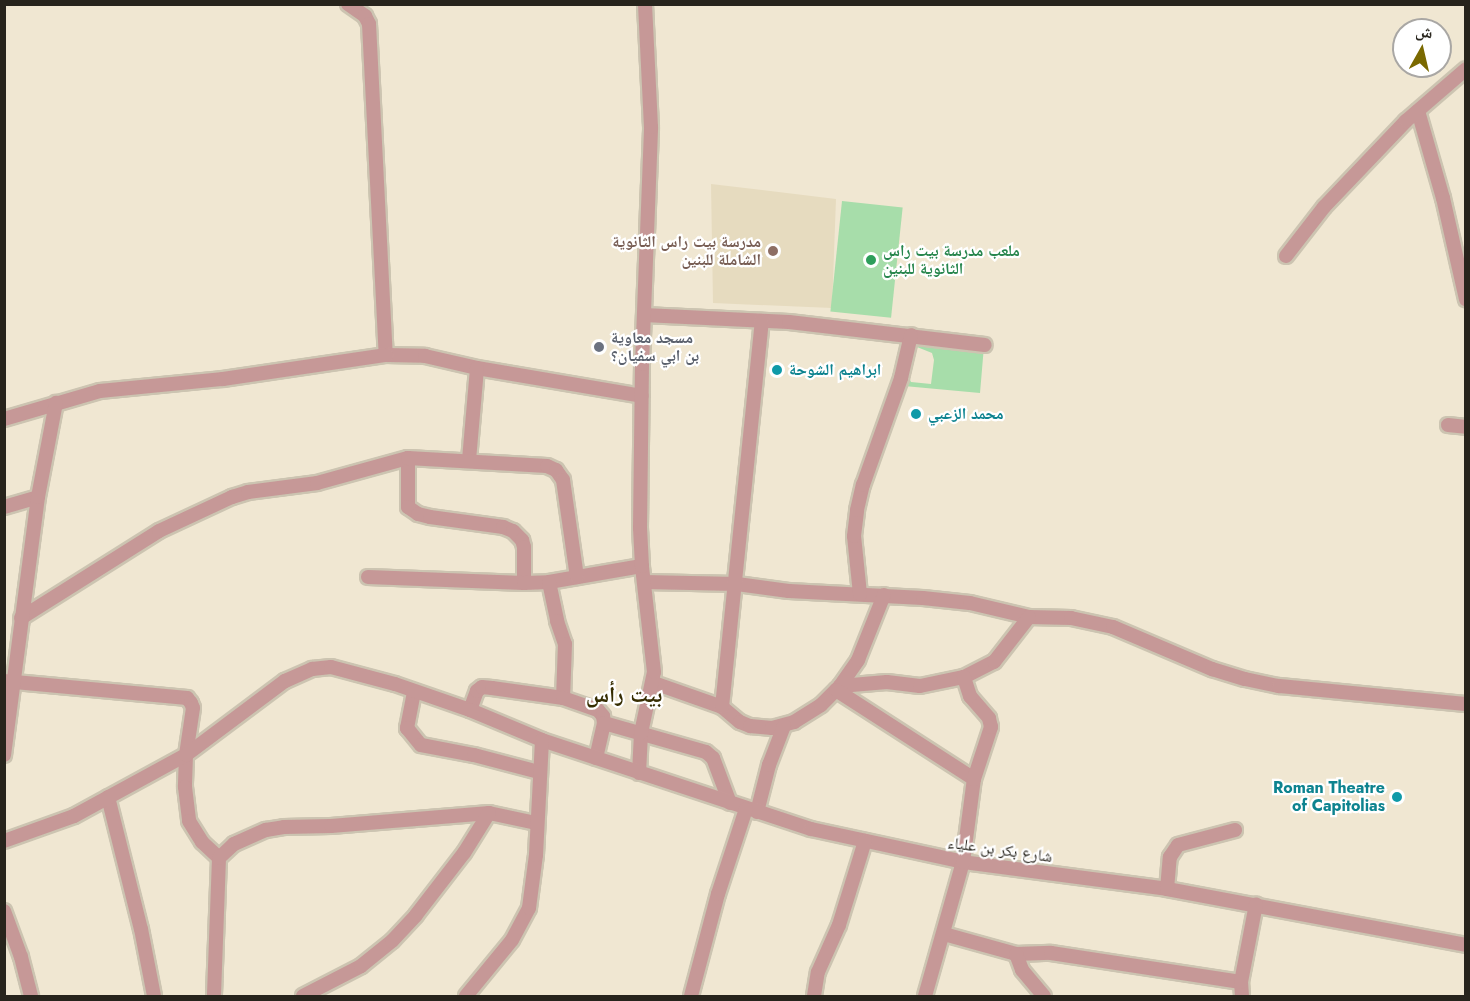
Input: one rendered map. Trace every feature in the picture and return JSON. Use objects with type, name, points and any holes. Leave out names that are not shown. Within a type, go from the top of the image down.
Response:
[{"type":"street","points":[[348,4],[365,16],[369,24]]},
{"type":"street","points":[[368,4],[386,355]]},
{"type":"street","points":[[639,773],[641,733],[654,683],[650,621],[642,566],[642,396],[651,127],[645,4]]},
{"type":"street","points":[[1286,256],[1324,207],[1418,111],[1466,69]]},
{"type":"street","points":[[1418,111],[1443,198],[1466,299]]},
{"type":"street","points":[[644,315],[762,321],[911,335],[985,345]]},
{"type":"street","points":[[722,707],[737,584],[762,321]]},
{"type":"street","points":[[860,594],[854,536],[857,510],[863,485],[901,378],[911,335]]},
{"type":"street","points":[[4,419],[100,391],[223,379],[386,355],[425,356],[477,368],[642,396]]},
{"type":"street","points":[[469,460],[477,368]]},
{"type":"street","points":[[4,755],[9,682],[21,618],[38,496],[56,403]]},
{"type":"street","points":[[1448,425],[1466,428]]},
{"type":"street","points":[[408,458],[408,507],[418,514],[429,517],[503,527],[513,531],[522,540],[524,547],[524,583]]},
{"type":"street","points":[[21,618],[159,531],[232,497],[248,492],[317,483],[408,458],[547,465],[556,470],[563,480],[577,577]]},
{"type":"street","points":[[4,507],[38,496]]},
{"type":"street","points":[[368,577],[549,582],[642,566]]},
{"type":"street","points":[[549,582],[557,621],[565,644],[563,698]]},
{"type":"street","points":[[644,582],[737,584],[789,591],[884,595],[970,603],[1029,617],[1071,618],[1113,627],[1212,669],[1245,680],[1279,686],[1466,704]]},
{"type":"street","points":[[654,683],[722,707],[740,722],[750,726],[772,728],[784,726],[821,705],[838,688],[858,660],[884,595]]},
{"type":"street","points":[[838,688],[887,682],[920,686],[964,676],[994,662],[1029,617]]},
{"type":"street","name":"شارع بكر بن علياء","points":[[4,841],[55,825],[108,797],[186,755],[285,681],[312,669],[331,667],[470,710],[542,740],[730,803],[865,842],[963,862],[1167,889],[1256,904],[1466,945]]},
{"type":"street","points":[[925,996],[963,862],[975,779],[984,755],[991,724],[987,715],[970,696],[964,676]]},
{"type":"street","points":[[9,682],[187,698],[193,708],[186,755],[189,820],[202,842],[219,858]]},
{"type":"street","points":[[470,710],[477,691],[482,687],[563,698],[598,710],[603,716],[604,723],[596,758]]},
{"type":"street","points":[[838,688],[975,779]]},
{"type":"street","points":[[414,692],[407,728],[422,745],[474,755],[539,772]]},
{"type":"street","points":[[604,723],[711,755],[730,803]]},
{"type":"street","points":[[691,996],[718,894],[784,726]]},
{"type":"street","points":[[466,996],[512,940],[529,908],[536,855],[542,740]]},
{"type":"street","points":[[108,797],[141,929],[154,996]]},
{"type":"street","points":[[214,996],[219,858],[234,844],[266,830],[284,827],[332,826],[489,813],[536,823]]},
{"type":"street","points":[[303,996],[361,966],[392,940],[416,915],[464,853],[489,813]]},
{"type":"street","points":[[1167,889],[1170,857],[1178,845],[1235,830]]},
{"type":"street","points":[[814,996],[818,972],[838,925],[865,842]]},
{"type":"street","points":[[944,934],[1016,954],[1051,953],[1241,989],[1256,904]]},
{"type":"street","points":[[4,911],[21,957],[31,996]]},
{"type":"street","points":[[1016,954],[1022,970],[1044,996]]},
{"type":"shaded area","name":"مدرسة بيت راس الثانوية الشاملة للبنين","points":[[711,184],[836,199],[832,308],[713,303]]},
{"type":"green space","name":"ملعب مدرسة بيت راس الثانوية للبنين","points":[[842,201],[903,207],[891,318],[830,311]]},
{"type":"green space","points":[[918,340],[984,346],[980,393],[904,386],[906,371],[911,382],[931,384],[934,360],[932,353],[917,347]]},
{"type":"place","name":"مدرسة بيت راس الثانوية الشاملة للبنين","points":[[773,251]]},
{"type":"place","name":"ملعب مدرسة بيت راس الثانوية للبنين","points":[[871,260]]},
{"type":"place","name":"مسجد معاوية بن ابي سفيان؟","points":[[599,347]]},
{"type":"place","name":"ابراهيم الشوحة","points":[[777,370]]},
{"type":"place","name":"محمد الزعبي","points":[[916,414]]},
{"type":"place","name":"Roman Theatre of Capitolias","points":[[1397,797]]},
{"type":"district","name":"بيت رأس","points":[[624,695]]}]
